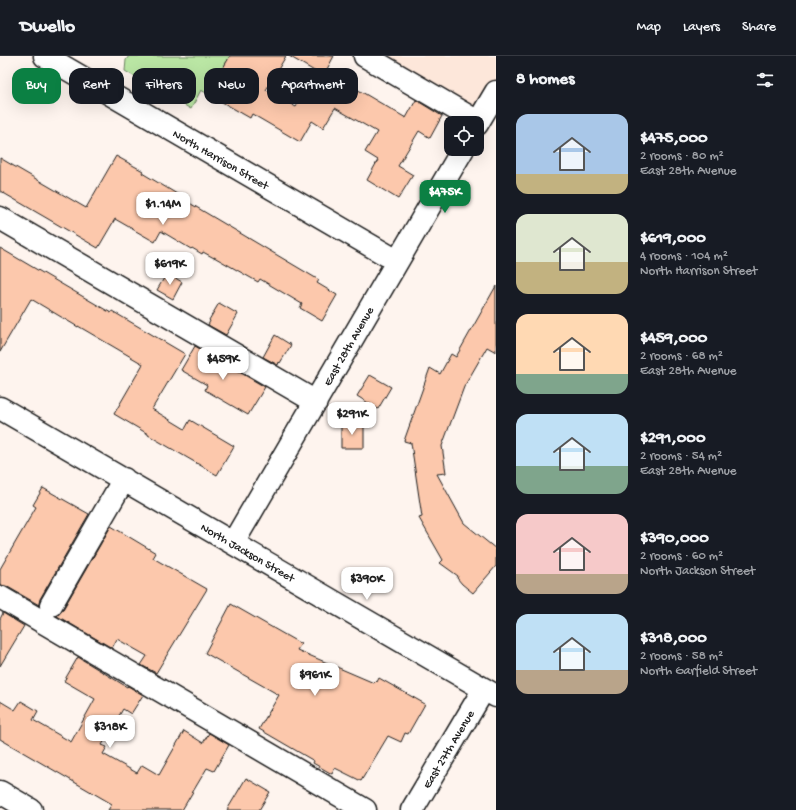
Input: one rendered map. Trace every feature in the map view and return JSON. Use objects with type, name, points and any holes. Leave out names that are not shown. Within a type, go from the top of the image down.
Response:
[{"type":"street","name":"North Harrison Street","points":[[45,56],[397,261]]},
{"type":"street","points":[[365,56],[466,116]]},
{"type":"street","points":[[482,116],[496,92]]},
{"type":"street","name":"East 28th Avenue","points":[[233,543],[459,156]]},
{"type":"street","points":[[0,218],[316,402]]},
{"type":"street","name":"North Jackson Street","points":[[0,408],[490,692]]},
{"type":"street","points":[[50,605],[124,479]]},
{"type":"street","points":[[0,597],[365,810]]},
{"type":"street","name":"East 27th Avenue","points":[[412,810],[490,692]]},
{"type":"street","points":[[0,792],[31,810]]},
{"type":"shaded area","points":[[365,56],[496,56],[496,92],[482,116],[468,116]]},
{"type":"green space","points":[[129,56],[230,56],[223,68],[204,68],[204,92],[201,90],[196,100],[196,68],[132,68],[132,75],[125,71],[126,60]]},
{"type":"green space","points":[[182,104],[194,104],[191,109]]},
{"type":"building","points":[[230,56],[286,56],[279,68],[267,68],[267,104],[291,104],[296,107],[298,104],[358,104],[358,90],[406,118],[416,100],[442,116],[430,138],[419,131],[398,166],[413,175],[398,199],[367,180],[378,160],[365,152],[377,132],[335,108],[323,128],[312,121],[300,142],[252,114],[250,118],[226,104],[259,104],[259,68],[223,68]]},
{"type":"building","points":[[289,56],[334,56],[328,68],[309,68]]},
{"type":"building","points":[[116,156],[143,171],[142,173],[182,197],[181,198],[319,280],[317,283],[337,295],[322,321],[300,308],[302,304],[260,279],[258,282],[214,257],[203,252],[202,254],[192,248],[191,249],[161,231],[155,242],[115,219],[98,248],[0,191],[0,158],[86,208]]},
{"type":"building","points":[[0,248],[111,313],[112,311],[185,354],[152,409],[185,429],[190,420],[234,446],[217,475],[114,414],[143,364],[31,299],[0,352]]},
{"type":"building","points":[[167,273],[182,282],[173,299],[157,290]]},
{"type":"building","points":[[496,286],[496,352],[487,347],[464,387],[442,446],[446,473],[437,474],[464,523],[496,549],[496,566],[473,593],[462,584],[457,578],[458,576],[440,563],[443,560],[419,518],[422,517],[411,443],[404,441],[430,368],[440,374],[451,354],[456,357]]},
{"type":"building","points":[[219,303],[238,314],[226,335],[208,325],[209,320]]},
{"type":"building","points":[[275,335],[291,345],[278,365],[263,357]]},
{"type":"building","points":[[195,346],[265,387],[248,415],[205,390],[207,385],[181,370]]},
{"type":"building","points":[[370,375],[391,387],[378,409],[357,396]]},
{"type":"building","points":[[341,423],[364,423],[364,448],[341,448]]},
{"type":"building","points":[[43,488],[89,514],[40,599],[39,605],[6,586],[0,585],[0,569],[36,507],[33,505]]},
{"type":"building","points":[[111,526],[156,553],[153,558],[207,589],[156,673],[141,665],[147,656],[117,639],[112,648],[57,616],[62,611]]},
{"type":"building","points":[[231,604],[301,644],[297,650],[374,683],[376,681],[377,682],[379,678],[425,704],[408,734],[405,733],[401,742],[388,736],[361,781],[335,768],[332,774],[313,763],[314,761],[259,729],[279,695],[205,653]]},
{"type":"building","points":[[3,613],[24,626],[0,666],[0,619]]},
{"type":"building","points":[[78,657],[143,695],[131,714],[123,709],[102,745],[107,747],[103,754],[137,773],[142,765],[159,775],[184,731],[203,743],[209,733],[229,745],[214,771],[207,768],[182,810],[108,810],[112,804],[0,739],[0,701],[15,710],[21,701],[38,711],[33,720],[71,742],[95,699],[64,681]]},
{"type":"building","points":[[246,778],[270,792],[259,810],[227,810]]}]
